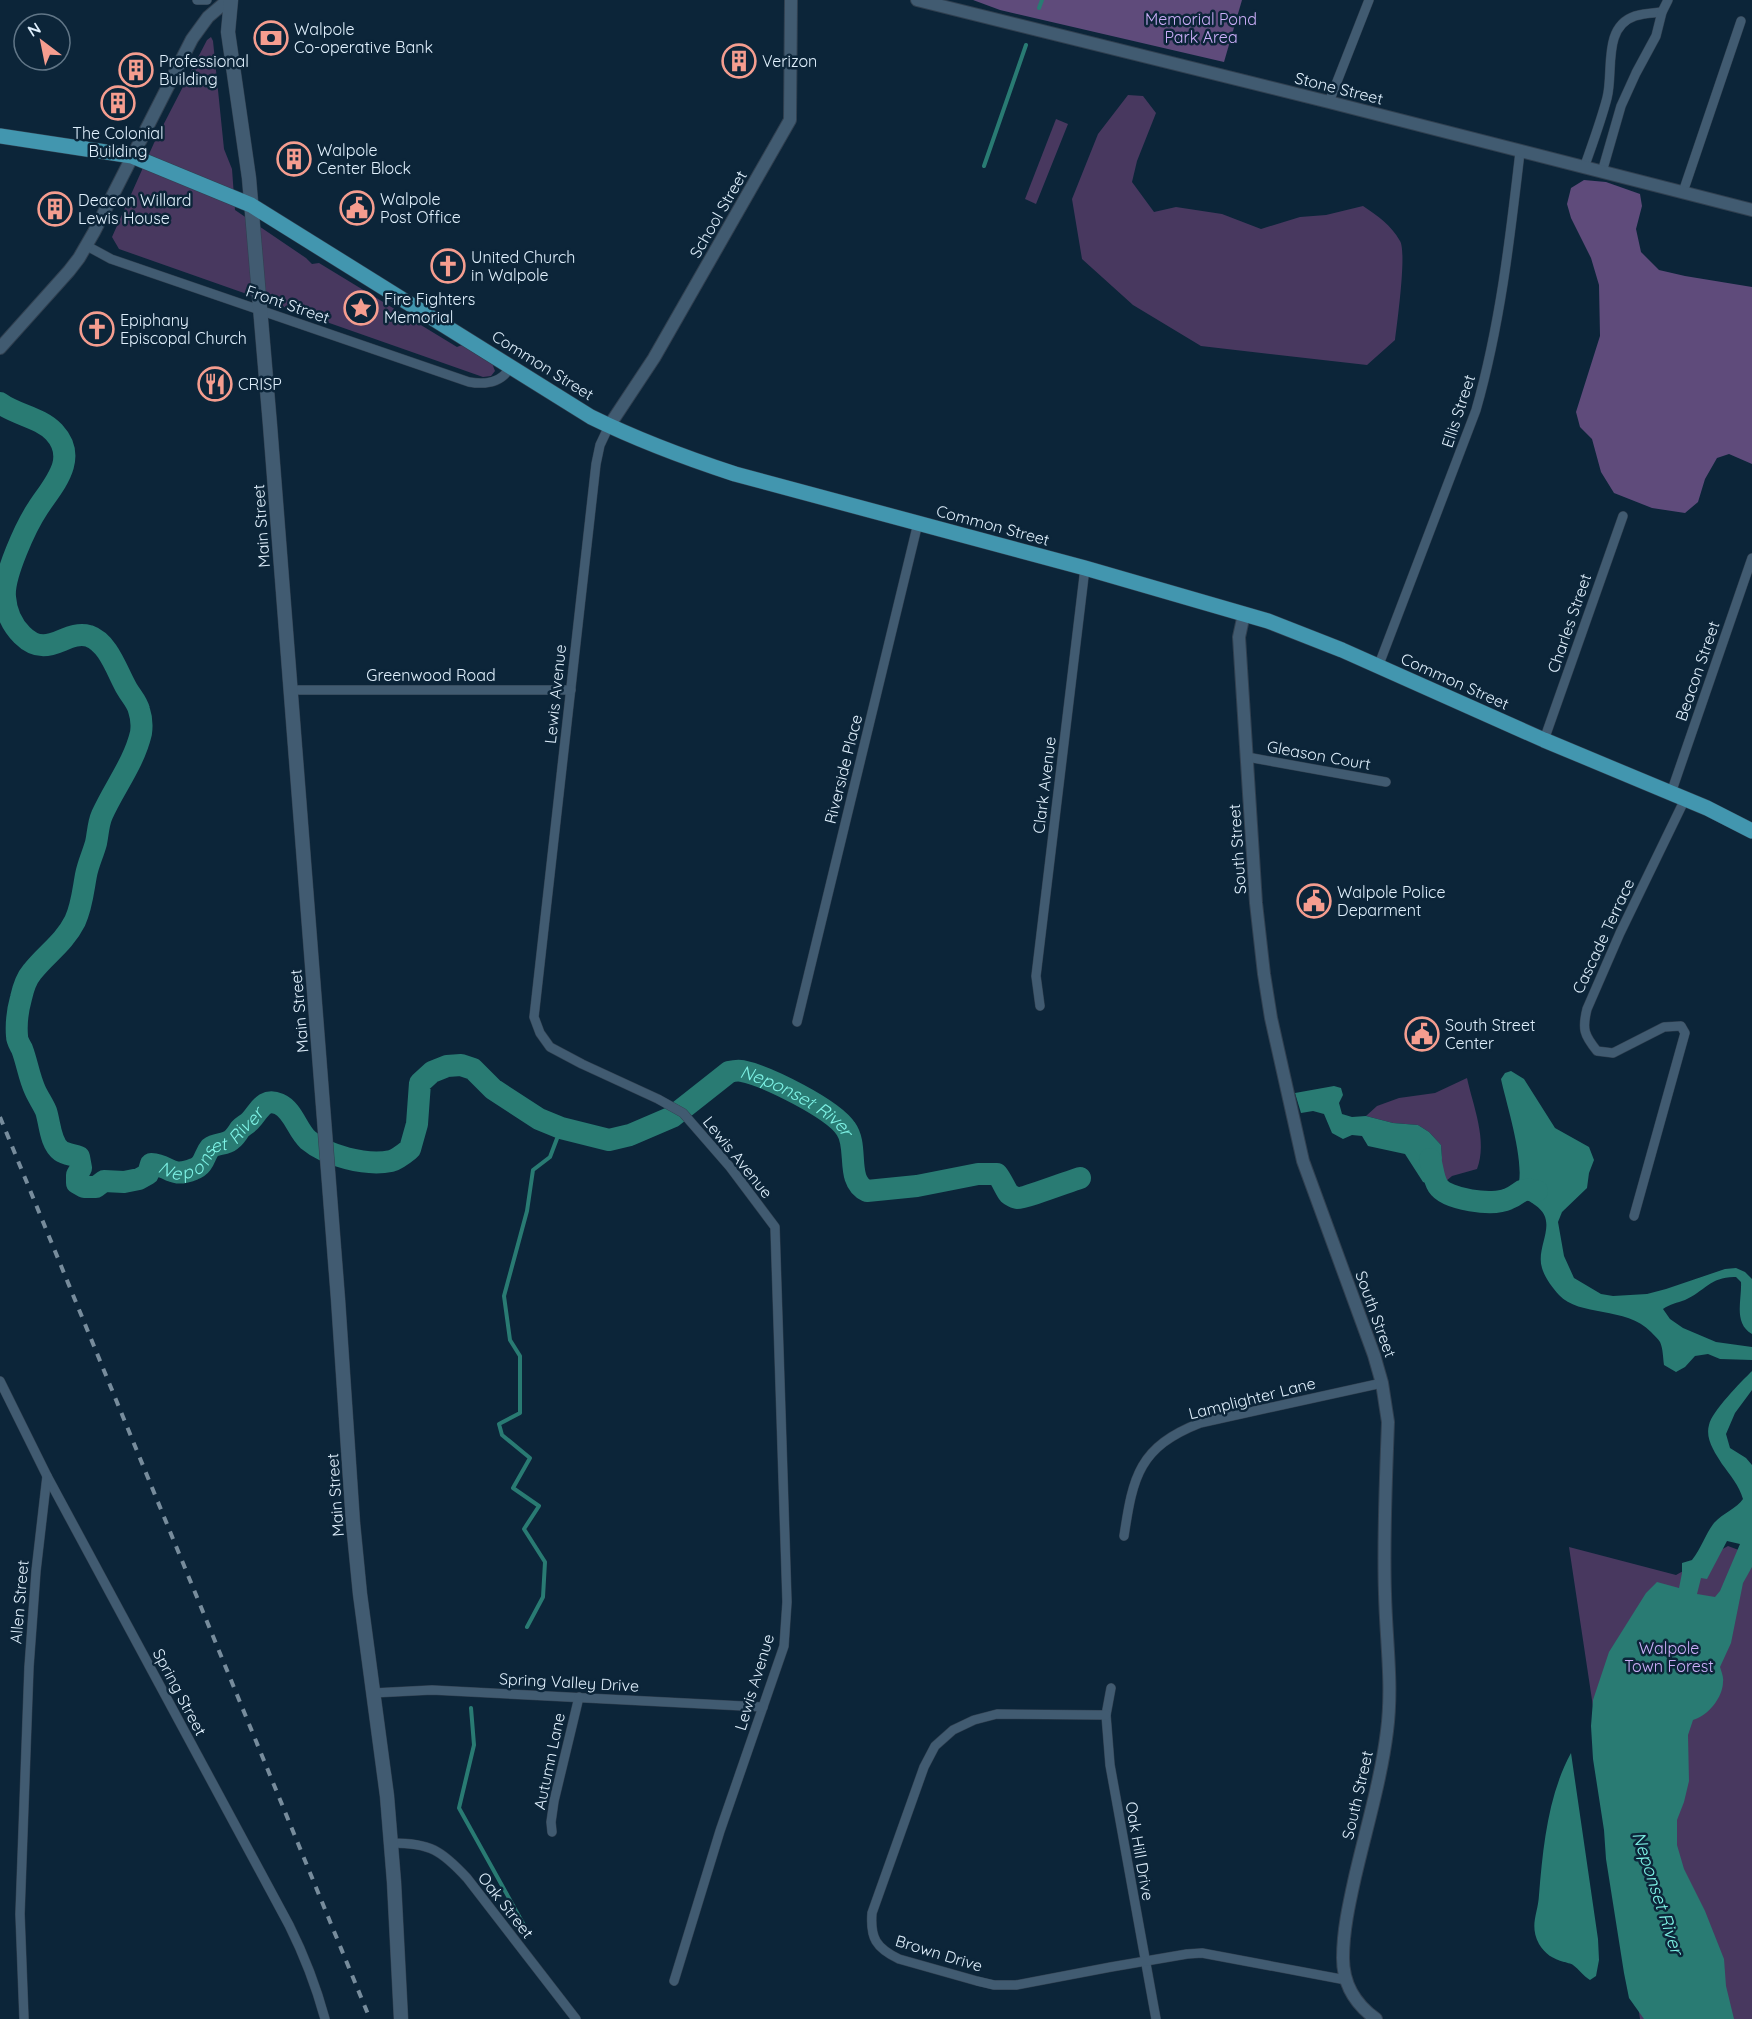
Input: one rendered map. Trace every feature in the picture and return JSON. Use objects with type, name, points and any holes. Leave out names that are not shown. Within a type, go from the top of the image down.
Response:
[{"type":"main road","name":"Main Street","points":[[229,0],[228,32],[251,205],[291,690],[328,1162],[353,1523],[392,1843],[401,2019]]},
{"type":"main road","name":"Common Street","points":[[0,136],[132,156],[251,205],[591,417],[681,456],[735,474],[1085,568],[1244,614],[1305,635],[1678,796],[1752,831]]},
{"type":"street","points":[[197,0],[207,0]]},
{"type":"street","points":[[0,348],[69,270],[87,246],[192,39],[208,18],[229,0]]},
{"type":"street","name":"School Street","points":[[609,426],[654,358],[790,120],[791,0]]},
{"type":"street","name":"Stone Street","points":[[916,0],[1752,210]]},
{"type":"street","points":[[1329,102],[1369,0]]},
{"type":"street","points":[[1602,172],[1616,119],[1656,36],[1662,12],[1668,0]]},
{"type":"street","points":[[1584,168],[1607,98],[1611,52],[1620,27],[1627,19],[1637,15],[1662,12]]},
{"type":"street","points":[[1683,192],[1741,21]]},
{"type":"street","points":[[1609,85],[1628,90]]},
{"type":"street","name":"Ellis Street","points":[[1378,667],[1476,410],[1483,385],[1509,248],[1520,152]]},
{"type":"street","name":"Front Street","points":[[87,246],[111,260],[479,384],[496,381],[508,373],[512,366]]},
{"type":"street","name":"Lewis Avenue","points":[[609,426],[600,445],[596,464],[534,1017],[540,1033],[550,1047],[683,1113],[730,1167],[775,1227],[788,1602],[784,1646],[720,1831],[674,1981]]},
{"type":"street","name":"Charles Street","points":[[1544,740],[1623,516]]},
{"type":"street","name":"Riverside Place","points":[[797,1022],[918,523]]},
{"type":"street","name":"Beacon Street","points":[[1678,796],[1752,558]]},
{"type":"street","name":"Clark Avenue","points":[[1040,1006],[1036,976],[1085,568]]},
{"type":"street","name":"South Street","points":[[1244,614],[1239,637],[1264,974],[1294,1124],[1312,1189],[1365,1327],[1382,1383],[1388,1422],[1384,1564],[1389,1712],[1383,1756],[1347,1915],[1343,1960],[1346,1980],[1353,1997],[1363,2010],[1376,2019]]},
{"type":"street","name":"Greenwood Road","points":[[291,690],[571,690]]},
{"type":"street","name":"Gleason Court","points":[[1247,757],[1386,782]]},
{"type":"street","name":"Cascade Terrace","points":[[1634,1216],[1685,1029],[1682,1026],[1664,1027],[1613,1053],[1597,1052],[1588,1041],[1584,1030],[1585,1017],[1678,796]]},
{"type":"street","name":"Spring Street","points":[[0,1381],[47,1476],[289,1925],[305,1957],[325,2019]]},
{"type":"street","name":"Lamplighter Lane","points":[[1124,1536],[1131,1492],[1137,1475],[1152,1452],[1173,1436],[1200,1423],[1382,1383]]},
{"type":"street","name":"Allen Street","points":[[24,2019],[20,1914],[29,1667],[36,1571],[47,1476]]},
{"type":"street","name":"Oak Hill Drive","points":[[1111,1688],[1106,1715],[1110,1765],[1155,2019]]},
{"type":"street","name":"Spring Valley Drive","points":[[373,1693],[432,1690],[763,1707]]},
{"type":"street","name":"Autumn Lane","points":[[552,1832],[554,1801],[579,1697]]},
{"type":"street","name":"Brown Drive","points":[[1106,1715],[997,1714],[974,1720],[953,1730],[935,1746],[924,1767],[872,1913],[871,1926],[875,1941],[885,1952],[899,1959],[994,1985],[1036,1982],[1144,1961],[1202,1953],[1346,1980]]},
{"type":"street","name":"Oak Street","points":[[392,1843],[423,1845],[454,1864],[576,2019]]},
{"type":"green space","name":"Memorial Pond Park Area","points":[[973,0],[1242,0],[1224,62],[1000,10]]},
{"type":"green space","points":[[211,37],[224,149],[232,169],[235,210],[312,264],[319,263],[457,347],[462,345],[492,363],[495,371],[491,376],[483,377],[119,249],[112,237],[154,143],[207,40]]},
{"type":"green space","points":[[1128,95],[1143,96],[1156,113],[1137,161],[1132,182],[1154,212],[1176,207],[1222,214],[1261,229],[1300,217],[1326,215],[1363,206],[1384,221],[1393,230],[1402,248],[1401,289],[1395,340],[1367,365],[1201,346],[1133,305],[1082,259],[1072,199],[1098,134]]},
{"type":"green space","points":[[1056,119],[1068,124],[1036,204],[1025,199]]},
{"type":"green space","points":[[1584,180],[1606,182],[1640,194],[1642,206],[1636,229],[1641,252],[1659,270],[1752,287],[1752,464],[1729,454],[1717,458],[1705,479],[1698,502],[1685,513],[1652,508],[1614,493],[1601,472],[1592,439],[1580,427],[1576,412],[1600,336],[1599,285],[1591,258],[1571,218],[1567,204],[1571,188]]},
{"type":"green space","points":[[1467,1078],[1480,1135],[1480,1158],[1477,1169],[1452,1176],[1439,1187],[1441,1145],[1429,1132],[1418,1125],[1393,1123],[1366,1116],[1377,1106],[1399,1098],[1435,1093]]},
{"type":"green space","name":"Walpole Town Forest","points":[[1728,1546],[1752,1555],[1752,2019],[1640,2019],[1569,1547],[1676,1575]]},
{"type":"water","points":[[1511,1071],[1524,1079],[1555,1128],[1589,1147],[1594,1160],[1587,1188],[1562,1212],[1558,1222],[1564,1256],[1574,1278],[1601,1294],[1613,1296],[1647,1294],[1725,1269],[1736,1268],[1745,1272],[1752,1279],[1752,1334],[1742,1324],[1740,1317],[1741,1282],[1736,1277],[1714,1281],[1685,1300],[1663,1309],[1670,1319],[1683,1328],[1716,1342],[1752,1347],[1752,1360],[1720,1359],[1708,1354],[1695,1356],[1685,1367],[1676,1372],[1664,1365],[1660,1342],[1641,1324],[1629,1318],[1578,1306],[1568,1302],[1556,1292],[1542,1268],[1541,1251],[1546,1219],[1535,1205],[1526,1200],[1510,1202],[1509,1194],[1517,1189],[1519,1179],[1518,1151],[1501,1079],[1505,1073]]},
{"type":"water","points":[[1334,1086],[1341,1088],[1343,1095],[1339,1103],[1342,1114],[1418,1125],[1429,1132],[1441,1145],[1439,1187],[1423,1182],[1405,1154],[1368,1146],[1362,1136],[1352,1135],[1343,1139],[1332,1133],[1324,1114],[1313,1111],[1301,1113],[1295,1093]]},
{"type":"water","name":"Walpole Town Forest","points":[[1752,1371],[1752,1390],[1735,1413],[1726,1434],[1730,1448],[1746,1458],[1752,1465],[1752,1567],[1743,1583],[1731,1643],[1720,1667],[1723,1680],[1720,1694],[1709,1710],[1693,1720],[1688,1735],[1689,1781],[1677,1820],[1677,1845],[1684,1869],[1705,1911],[1724,1959],[1726,1986],[1734,2019],[1644,2019],[1629,1998],[1624,1973],[1593,1759],[1591,1726],[1593,1700],[1609,1652],[1646,1593],[1657,1582],[1679,1588],[1682,1563],[1692,1560],[1714,1523],[1743,1499],[1737,1485],[1714,1451],[1708,1430],[1715,1412]],"holes":[[[1727,1541],[1740,1544],[1720,1591],[1715,1597],[1697,1594],[1701,1578],[1707,1579]]]},
{"type":"water","points":[[1571,1753],[1598,1939],[1599,1960],[1596,1976],[1590,1980],[1572,1965],[1547,1953],[1539,1944],[1535,1931],[1548,1822],[1557,1786]]},
{"type":"waterway","points":[[1039,8],[1042,0]]},
{"type":"waterway","points":[[984,166],[1026,45]]},
{"type":"waterway","name":"Neponset River","points":[[0,403],[48,427],[61,442],[64,452],[61,472],[33,516],[11,564],[5,588],[10,618],[22,635],[40,645],[48,645],[80,635],[96,640],[112,659],[137,704],[141,721],[141,733],[134,755],[101,818],[75,921],[66,936],[26,981],[18,1012],[18,1040],[36,1093],[46,1111],[55,1143],[63,1152],[79,1157],[81,1168],[77,1175],[77,1183],[84,1187],[96,1187],[104,1181],[124,1182],[139,1179],[148,1174],[151,1164],[180,1173],[194,1169],[202,1162],[210,1148],[231,1140],[262,1106],[269,1102],[284,1107],[308,1140],[325,1151],[359,1161],[391,1161],[410,1149],[417,1124],[420,1083],[432,1072],[447,1066],[461,1065],[473,1069],[493,1089],[539,1119],[561,1128],[609,1140],[630,1135],[672,1117],[729,1072],[740,1071],[753,1074],[798,1094],[839,1121],[850,1136],[856,1180],[867,1191],[917,1186],[978,1174],[997,1174],[1009,1194],[1021,1198],[1080,1178]]},
{"type":"waterway","points":[[527,1627],[543,1597],[545,1562],[524,1529],[539,1506],[513,1488],[530,1458],[502,1435],[499,1424],[520,1413],[520,1356],[510,1340],[504,1296],[527,1211],[533,1170],[550,1157],[561,1128]]},
{"type":"waterway","name":"Neponset River","points":[[1430,1159],[1438,1186],[1443,1191],[1460,1198],[1492,1202],[1508,1199],[1523,1190],[1537,1191]]},
{"type":"waterway","points":[[471,1708],[474,1745],[459,1808],[525,1927]]},
{"type":"railway","points":[[0,1117],[370,2019]]},
{"type":"place","name":"Walpole Co-operative Bank","points":[[271,38]]},
{"type":"place","name":"Verizon","points":[[739,61]]},
{"type":"place","name":"Professional Building","points":[[136,70]]},
{"type":"place","name":"The Colonial Building","points":[[118,103]]},
{"type":"place","name":"Walpole Center Block","points":[[294,159]]},
{"type":"place","name":"Walpole Post Office","points":[[357,208]]},
{"type":"place","name":"Deacon Willard Lewis House","points":[[55,209]]},
{"type":"place","name":"United Church in Walpole","points":[[448,266]]},
{"type":"place","name":"Fire Fighters Memorial","points":[[361,308]]},
{"type":"place","name":"Epiphany Episcopal Church","points":[[97,329]]},
{"type":"place","name":"CRISP","points":[[215,384]]},
{"type":"place","name":"Walpole Police Deparment","points":[[1314,901]]},
{"type":"place","name":"South Street Center","points":[[1422,1034]]}]
